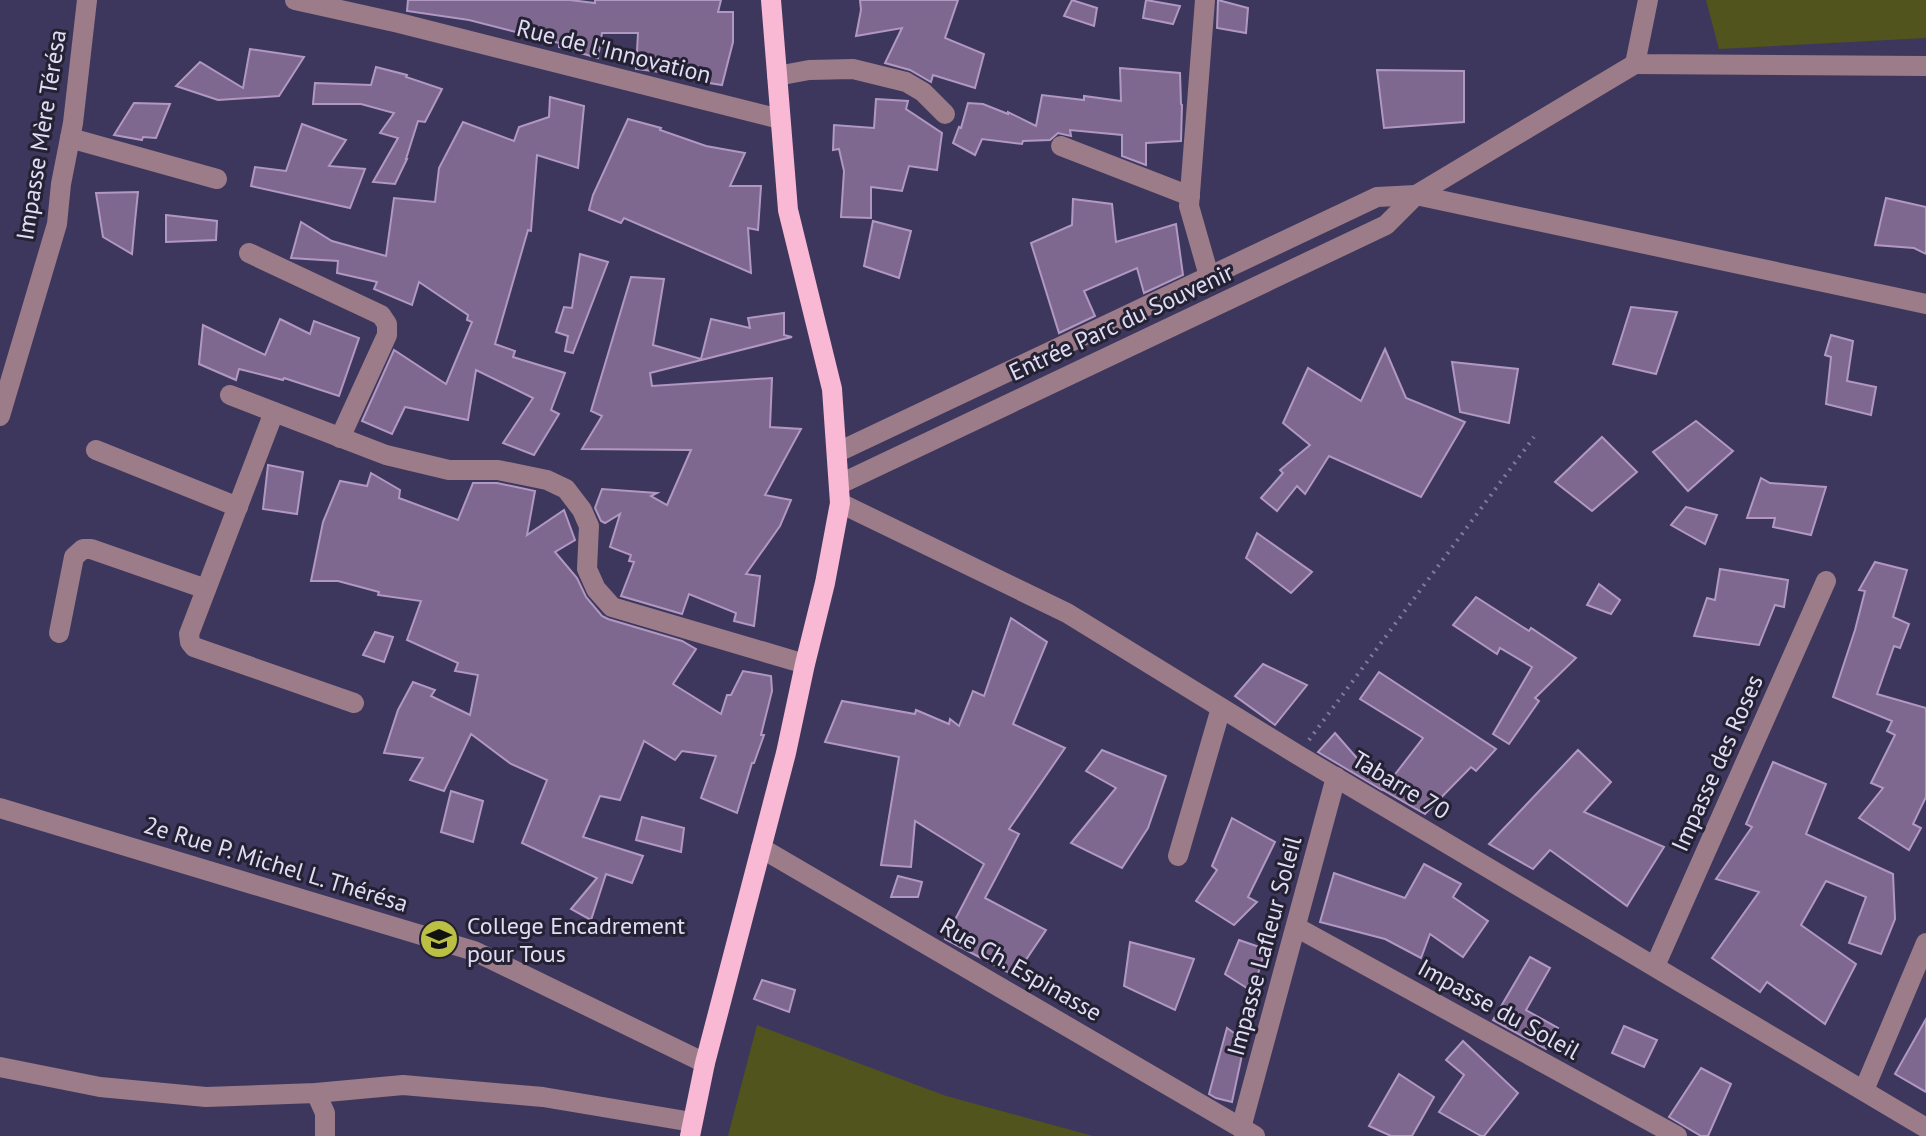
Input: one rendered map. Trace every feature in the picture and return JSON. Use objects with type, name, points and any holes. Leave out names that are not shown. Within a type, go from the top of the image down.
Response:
[{"type":"main road","points":[[691,1129],[705,1063],[786,753],[825,583],[840,494],[832,389],[788,210],[771,0]]},
{"type":"street","name":"Impasse Mère Térésa","points":[[0,416],[57,224],[87,0]]},
{"type":"street","name":"Rue de l'Innovation","points":[[295,0],[399,23],[780,119]]},
{"type":"street","points":[[1205,0],[1189,206],[1209,276]]},
{"type":"street","points":[[1648,0],[1635,64],[1926,66]]},
{"type":"street","name":"Entrée Parc du Souvenir","points":[[840,494],[1386,225],[1416,195],[1635,64]]},
{"type":"street","points":[[777,76],[809,70],[853,69],[906,82],[923,92],[945,114]]},
{"type":"street","points":[[70,138],[217,179]]},
{"type":"street","points":[[1061,146],[1190,196]]},
{"type":"street","points":[[1416,195],[1926,304]]},
{"type":"street","name":"Entrée Parc du Souvenir","points":[[838,452],[1377,197],[1416,195]]},
{"type":"street","points":[[249,253],[381,315],[387,324],[387,335],[340,438]]},
{"type":"street","points":[[230,395],[386,455],[449,470],[498,470],[547,480],[566,489],[582,510],[589,526],[587,569],[596,589],[612,607],[805,664]]},
{"type":"street","points":[[274,412],[189,634],[190,642],[194,647],[354,703]]},
{"type":"street","points":[[96,450],[238,507]]},
{"type":"street","name":"Tabarre 70","points":[[840,494],[1067,613],[1298,755],[1926,1128]]},
{"type":"street","points":[[59,633],[74,557],[83,549],[91,549],[206,589]]},
{"type":"street","name":"Impasse des Roses","points":[[1655,966],[1826,581]]},
{"type":"street","points":[[1178,856],[1221,708]]},
{"type":"street","name":"Impasse Lafleur Soleil","points":[[1248,1132],[1296,927],[1336,777]]},
{"type":"street","name":"2e Rue P. Michel L. Thérésa","points":[[0,808],[474,951],[705,1063]]},
{"type":"street","name":"Rue Ch. Espinasse","points":[[761,848],[1248,1132]]},
{"type":"street","name":"Impasse du Soleil","points":[[1296,927],[1677,1136]]},
{"type":"street","points":[[1864,1090],[1926,943]]},
{"type":"street","points":[[0,1067],[100,1087],[206,1097],[316,1093],[403,1085],[543,1097],[691,1129]]},
{"type":"street","points":[[316,1093],[325,1113],[325,1136]]},
{"type":"path","points":[[1298,755],[1534,437]]},
{"type":"shaded area","points":[[1706,0],[1926,0],[1926,38],[1719,49]]},
{"type":"shaded area","points":[[757,1025],[946,1096],[1093,1136],[728,1136]]},
{"type":"building","points":[[408,0],[570,0],[595,3],[595,0],[721,0],[718,12],[733,12],[733,42],[722,85],[690,80],[691,76],[636,69],[638,33],[602,33],[598,58],[559,47],[559,43],[469,20],[407,11]]},
{"type":"building","points":[[860,0],[958,0],[945,38],[984,54],[975,88],[933,75],[931,82],[910,70],[885,63],[902,28],[856,36]]},
{"type":"building","points":[[1072,0],[1097,8],[1094,26],[1064,16]]},
{"type":"building","points":[[1146,0],[1180,6],[1173,24],[1143,18]]},
{"type":"building","points":[[1218,0],[1248,8],[1246,33],[1217,28]]},
{"type":"building","points":[[250,49],[304,57],[279,96],[218,100],[176,86],[200,62],[243,88]]},
{"type":"building","points":[[376,67],[442,89],[425,122],[418,121],[407,159],[395,184],[373,182],[398,138],[380,133],[394,113],[361,104],[313,104],[315,83],[371,85]]},
{"type":"building","points":[[1120,68],[1180,73],[1181,141],[1146,143],[1146,165],[1122,156],[1122,135],[1070,130],[1071,136],[1058,133],[1050,140],[1023,141],[1022,144],[982,139],[975,155],[953,143],[968,103],[1008,112],[1036,126],[1042,95],[1121,101]]},
{"type":"building","points":[[1377,70],[1464,71],[1464,122],[1384,128]]},
{"type":"building","points":[[550,97],[584,106],[578,168],[537,155],[531,231],[528,230],[495,344],[515,351],[513,357],[565,373],[551,410],[559,414],[534,455],[503,443],[533,398],[476,370],[468,420],[405,407],[392,434],[362,421],[394,350],[446,384],[472,322],[467,320],[468,315],[419,282],[412,305],[374,289],[377,282],[337,273],[338,261],[291,258],[301,222],[332,241],[386,256],[394,198],[435,202],[439,168],[463,122],[514,141],[519,127],[549,117]]},
{"type":"building","points":[[876,99],[908,101],[906,109],[942,133],[937,170],[909,166],[902,191],[871,187],[871,218],[841,217],[844,171],[839,149],[833,150],[834,125],[874,128]]},
{"type":"building","points":[[134,103],[170,104],[156,138],[143,137],[142,140],[114,135]]},
{"type":"building","points":[[628,119],[706,146],[745,153],[730,186],[761,186],[758,230],[748,228],[751,273],[624,218],[621,223],[589,210]]},
{"type":"building","points":[[302,124],[346,140],[329,166],[365,169],[350,208],[251,186],[255,167],[286,171]]},
{"type":"building","points":[[138,192],[132,254],[103,237],[96,193]]},
{"type":"building","points":[[1886,198],[1926,207],[1926,254],[1914,248],[1875,245]]},
{"type":"building","points":[[1073,199],[1112,204],[1116,242],[1176,224],[1183,275],[1144,293],[1137,268],[1084,291],[1095,316],[1059,333],[1031,243],[1072,225]]},
{"type":"building","points":[[166,215],[217,221],[216,240],[166,242]]},
{"type":"building","points":[[873,221],[911,231],[899,278],[864,266]]},
{"type":"building","points":[[580,254],[608,262],[573,353],[565,351],[568,336],[556,332],[564,307],[572,308]]},
{"type":"building","points":[[631,277],[664,279],[653,345],[701,359],[711,319],[750,328],[748,318],[784,313],[784,335],[792,337],[650,373],[652,386],[772,378],[770,427],[801,429],[765,495],[791,500],[780,526],[746,574],[760,576],[754,626],[734,621],[736,613],[689,594],[682,614],[621,596],[634,562],[629,561],[631,555],[610,547],[620,514],[605,523],[601,521],[595,508],[602,489],[657,493],[651,496],[667,505],[691,450],[582,449],[602,416],[591,411]]},
{"type":"building","points":[[1631,307],[1677,312],[1656,374],[1613,364]]},
{"type":"building","points":[[280,319],[310,334],[314,321],[359,338],[339,396],[284,378],[239,369],[236,380],[199,364],[203,325],[265,355]]},
{"type":"building","points":[[1831,335],[1853,341],[1847,381],[1876,387],[1871,415],[1826,404],[1831,357],[1825,355]]},
{"type":"building","points":[[1385,349],[1406,398],[1465,422],[1421,497],[1329,456],[1305,494],[1297,486],[1277,511],[1261,498],[1283,473],[1280,470],[1310,445],[1283,423],[1308,368],[1361,401]]},
{"type":"building","points":[[1452,362],[1518,369],[1509,423],[1460,412]]},
{"type":"building","points":[[1696,421],[1733,451],[1688,491],[1653,452]]},
{"type":"building","points":[[1602,437],[1637,472],[1592,511],[1555,482]]},
{"type":"building","points":[[268,465],[303,472],[297,514],[263,509]]},
{"type":"building","points":[[371,473],[400,490],[399,498],[458,520],[473,483],[497,483],[535,491],[527,535],[564,510],[575,540],[555,552],[602,616],[682,641],[696,649],[673,684],[721,714],[727,695],[731,695],[743,671],[771,676],[772,691],[761,735],[764,735],[737,813],[701,798],[716,756],[682,751],[675,760],[644,741],[620,800],[600,796],[583,837],[643,856],[632,883],[606,874],[591,920],[571,909],[597,878],[522,843],[547,780],[511,764],[471,734],[444,791],[410,780],[423,758],[384,753],[398,710],[413,682],[435,690],[431,696],[470,715],[478,675],[455,671],[458,663],[407,640],[421,601],[378,595],[379,592],[338,581],[311,581],[323,522],[340,481],[367,486]]},
{"type":"building","points":[[1761,478],[1770,483],[1826,487],[1811,535],[1773,527],[1775,518],[1747,518]]},
{"type":"building","points":[[1686,507],[1717,515],[1705,544],[1671,525]]},
{"type":"building","points":[[1257,533],[1312,572],[1291,593],[1246,558]]},
{"type":"building","points":[[1875,562],[1907,570],[1893,617],[1909,624],[1900,648],[1894,646],[1877,694],[1926,708],[1926,797],[1913,824],[1921,828],[1909,850],[1859,818],[1883,788],[1871,783],[1895,735],[1887,731],[1892,721],[1833,697],[1865,591],[1859,590]]},
{"type":"building","points":[[1720,569],[1788,580],[1784,607],[1775,605],[1759,645],[1694,636],[1707,598],[1715,600]]},
{"type":"building","points":[[1599,584],[1620,600],[1611,614],[1587,605]]},
{"type":"building","points":[[1476,597],[1576,658],[1535,698],[1539,701],[1509,744],[1493,734],[1532,667],[1500,648],[1497,654],[1453,625]]},
{"type":"building","points":[[1011,618],[1047,642],[1013,724],[1065,748],[1009,829],[1019,834],[985,898],[1046,930],[1015,976],[945,939],[984,864],[915,821],[911,867],[881,865],[899,757],[825,742],[842,701],[915,714],[916,710],[949,724],[950,719],[959,726],[973,691],[984,696]]},
{"type":"building","points":[[375,632],[393,637],[384,662],[363,655]]},
{"type":"building","points":[[1263,664],[1307,685],[1275,725],[1235,696]]},
{"type":"building","points":[[1379,672],[1496,749],[1476,771],[1471,767],[1425,814],[1383,790],[1423,738],[1360,699]]},
{"type":"building","points":[[1335,733],[1362,764],[1384,778],[1380,784],[1384,788],[1382,790],[1318,752]]},
{"type":"building","points":[[1102,750],[1166,776],[1148,828],[1122,868],[1071,843],[1116,788],[1086,771]]},
{"type":"building","points":[[1578,750],[1611,782],[1584,812],[1664,847],[1627,906],[1550,850],[1533,869],[1489,844]]},
{"type":"building","points":[[1773,762],[1826,784],[1806,834],[1893,874],[1895,919],[1881,954],[1849,943],[1866,897],[1826,881],[1801,925],[1856,964],[1825,1024],[1767,982],[1760,992],[1712,958],[1759,892],[1716,879],[1752,827],[1746,824]]},
{"type":"building","points":[[451,791],[483,801],[473,842],[441,832]]},
{"type":"building","points":[[642,817],[684,828],[681,852],[636,840]]},
{"type":"building","points":[[1232,818],[1275,842],[1248,897],[1257,902],[1234,925],[1196,901],[1217,870],[1212,866]]},
{"type":"building","points":[[1424,864],[1461,884],[1453,897],[1488,921],[1463,957],[1430,934],[1421,958],[1385,939],[1320,922],[1334,873],[1405,898]]},
{"type":"building","points":[[898,876],[922,882],[918,897],[891,897]]},
{"type":"building","points":[[1239,940],[1265,949],[1253,992],[1225,974]]},
{"type":"building","points":[[1130,942],[1194,959],[1175,1010],[1124,986]]},
{"type":"building","points":[[1530,957],[1550,968],[1526,1010],[1558,1028],[1546,1049],[1493,1020]]},
{"type":"building","points":[[762,980],[795,990],[789,1012],[754,999]]},
{"type":"building","points":[[1926,1019],[1926,1092],[1895,1074]]},
{"type":"building","points":[[1624,1026],[1657,1040],[1644,1067],[1612,1053]]},
{"type":"building","points":[[1227,1028],[1245,1041],[1232,1102],[1209,1094]]},
{"type":"building","points":[[1463,1041],[1518,1093],[1484,1136],[1439,1112],[1464,1075],[1446,1060]]},
{"type":"building","points":[[1701,1068],[1731,1084],[1708,1136],[1701,1136],[1669,1117]]},
{"type":"building","points":[[1399,1074],[1434,1097],[1412,1136],[1391,1136],[1369,1126]]},
{"type":"place","name":"College Encadrement pour Tous","points":[[439,939]]}]
